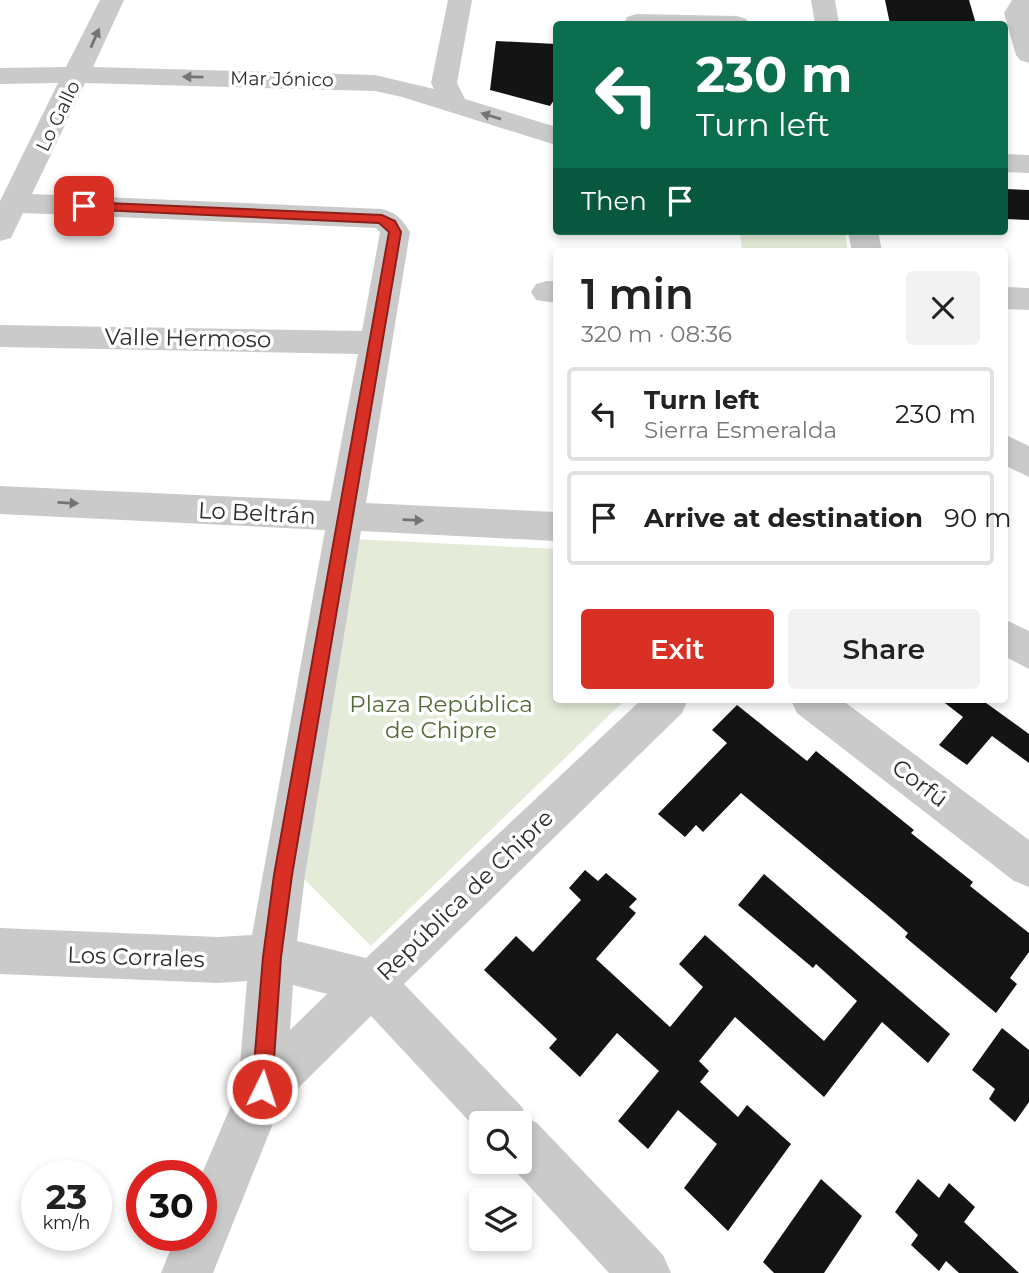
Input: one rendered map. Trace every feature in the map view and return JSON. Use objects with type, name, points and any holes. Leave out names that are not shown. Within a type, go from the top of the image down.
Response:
[{"type":"street","name":"Lo Gallo","points":[[0,231],[14,187],[77,75],[112,0]]},
{"type":"street","points":[[440,93],[460,0]]},
{"type":"street","points":[[823,0],[826,21]]},
{"type":"street","points":[[1029,2],[1019,6],[1016,13],[1029,55]]},
{"type":"street","name":"Mar Jónico","points":[[0,76],[359,81],[440,93],[553,135]]},
{"type":"street","points":[[1008,163],[1029,164]]},
{"type":"street","points":[[14,187],[382,219],[390,224],[395,232],[283,875],[272,957],[262,1089],[187,1273]]},
{"type":"street","points":[[1008,298],[1029,299]]},
{"type":"street","name":"Valle Hermoso","points":[[0,336],[376,342]]},
{"type":"street","points":[[1008,450],[1029,464]]},
{"type":"street","name":"Lo Beltrán","points":[[0,500],[553,526]]},
{"type":"street","points":[[1008,638],[1029,652]]},
{"type":"street","name":"República de Chipre","points":[[262,1089],[665,703]]},
{"type":"street","name":"Corfú","points":[[815,703],[1029,866]]},
{"type":"street","name":"Los Corrales","points":[[0,951],[218,960],[272,957],[372,983]]},
{"type":"street","points":[[372,983],[493,1111]]},
{"type":"street","points":[[532,1153],[645,1273]]},
{"type":"green space","points":[[740,235],[845,235],[847,248],[742,248]]},
{"type":"green space","name":"Plaza República de Chipre","points":[[355,539],[553,549],[553,703],[622,703],[371,946],[296,871]]},
{"type":"building","points":[[885,0],[969,0],[975,21],[889,21]]},
{"type":"building","points":[[496,41],[553,44],[553,102],[550,106],[490,90]]},
{"type":"building","points":[[1008,189],[1029,190],[1029,220],[1008,219]]},
{"type":"building","points":[[945,703],[986,703],[1029,734],[1029,763],[992,736],[967,765],[939,745],[963,717]]},
{"type":"building","points":[[737,705],[807,761],[816,751],[914,830],[911,833],[973,882],[970,886],[1029,933],[1029,952],[1010,978],[1017,984],[996,1013],[905,937],[908,933],[892,919],[741,793],[703,832],[696,825],[685,837],[658,814],[727,743],[712,730]]},
{"type":"building","points":[[585,870],[598,881],[606,873],[637,899],[629,907],[636,913],[596,959],[670,1027],[703,987],[679,964],[705,935],[824,1041],[857,1001],[816,964],[813,968],[738,905],[764,874],[950,1034],[928,1063],[882,1022],[824,1097],[735,1017],[699,1061],[709,1071],[700,1082],[738,1117],[747,1105],[791,1144],[728,1231],[684,1188],[717,1144],[678,1110],[648,1149],[618,1121],[659,1071],[617,1033],[580,1077],[549,1048],[557,1039],[484,970],[516,936],[533,952],[581,900],[569,888]]},
{"type":"building","points":[[1002,1028],[1029,1050],[1029,1102],[1015,1122],[989,1099],[995,1089],[972,1070]]},
{"type":"building","points":[[821,1179],[862,1216],[824,1273],[774,1273],[763,1262]]},
{"type":"building","points":[[918,1179],[939,1198],[949,1183],[975,1207],[964,1222],[1019,1273],[959,1273],[946,1261],[939,1271],[911,1245],[918,1235],[895,1212]]},
{"type":"route","points":[[84,206],[382,219],[390,224],[395,232],[283,875],[272,957],[262,1089]]}]
